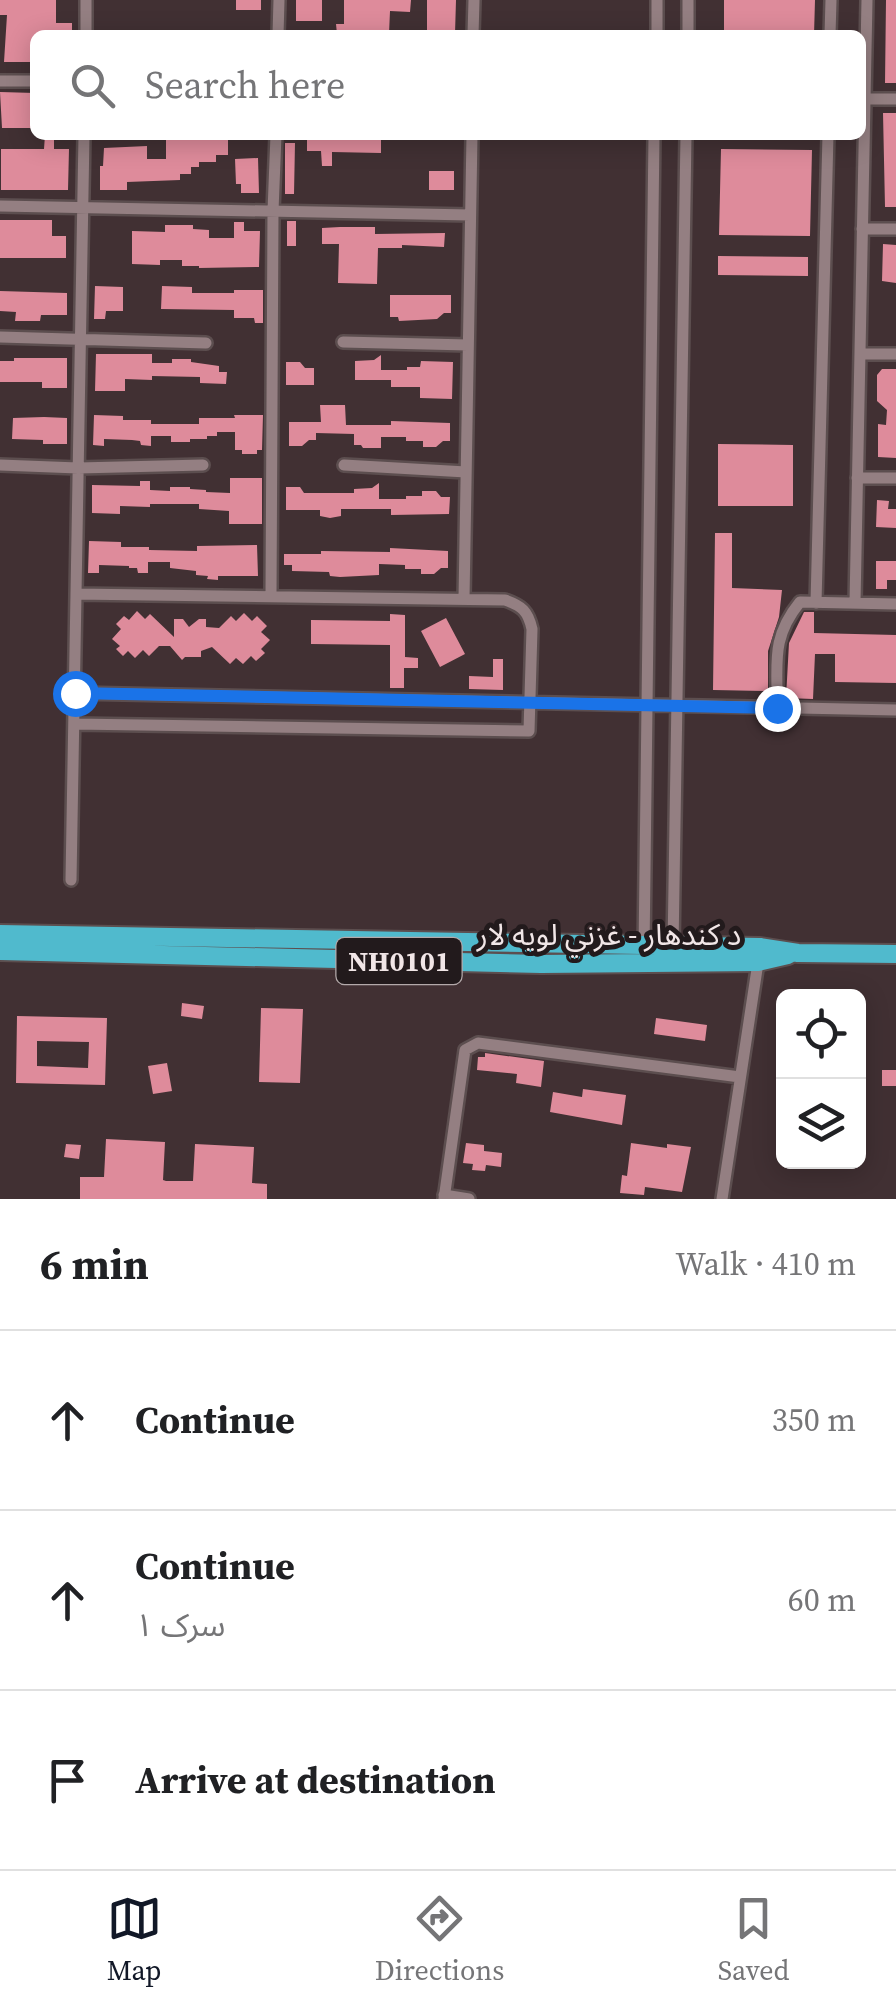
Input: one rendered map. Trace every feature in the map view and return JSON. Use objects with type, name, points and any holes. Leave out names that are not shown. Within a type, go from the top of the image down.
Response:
[{"type":"highway","name":"د کندهار - غزني لويه لار","points":[[0,934],[644,954],[896,954]]},
{"type":"highway","name":"د کندهار - غزني لويه لار","points":[[0,951],[541,964],[644,954]]},
{"type":"street","points":[[86,0],[86,30]]},
{"type":"street","points":[[278,30],[279,0]]},
{"type":"street","points":[[474,0],[474,30]]},
{"type":"street","points":[[656,30],[657,0]]},
{"type":"street","points":[[688,0],[688,30]]},
{"type":"street","points":[[830,30],[831,0]]},
{"type":"street","points":[[866,50],[867,0]]},
{"type":"street","points":[[0,81],[30,81]]},
{"type":"street","points":[[866,99],[896,99]]},
{"type":"street","points":[[71,880],[84,140]]},
{"type":"street","points":[[271,596],[276,140]]},
{"type":"street","points":[[464,598],[472,140]]},
{"type":"street","points":[[644,954],[654,140]]},
{"type":"street","points":[[673,954],[686,140]]},
{"type":"street","points":[[816,603],[828,140]]},
{"type":"street","points":[[854,604],[864,140]]},
{"type":"street","points":[[0,206],[470,215]]},
{"type":"street","points":[[862,228],[896,229]]},
{"type":"street","points":[[0,337],[206,343]]},
{"type":"street","points":[[343,342],[468,344]]},
{"type":"street","points":[[860,354],[896,354]]},
{"type":"street","points":[[0,465],[203,465]]},
{"type":"street","points":[[344,465],[466,472]]},
{"type":"street","points":[[857,478],[896,478]]},
{"type":"street","points":[[75,724],[529,730],[532,629],[528,612],[505,600],[76,594]]},
{"type":"street","points":[[777,708],[778,640],[786,620],[800,602],[896,604]]},
{"type":"street","points":[[75,693],[896,710]]},
{"type":"street","points":[[722,1199],[759,954]]},
{"type":"street","points":[[469,1199],[444,1197],[465,1050],[478,1043],[740,1077]]},
{"type":"building","points":[[0,0],[56,0],[56,23],[72,23],[72,30],[30,30],[30,62],[4,62],[7,15],[0,15]]},
{"type":"building","points":[[236,0],[261,0],[261,10],[236,10]]},
{"type":"building","points":[[296,0],[322,0],[322,21],[296,21]]},
{"type":"building","points":[[344,0],[411,0],[410,12],[390,11],[389,30],[337,30],[336,24],[344,24]]},
{"type":"building","points":[[427,0],[456,0],[455,30],[427,30]]},
{"type":"building","points":[[724,0],[815,0],[814,30],[724,30]]},
{"type":"building","points":[[886,0],[896,0],[896,83],[885,83]]},
{"type":"building","points":[[0,92],[30,93],[30,128],[2,128]]},
{"type":"building","points":[[883,113],[896,113],[896,207],[885,207]]},
{"type":"building","points":[[45,140],[54,140],[54,149],[69,149],[68,190],[1,190],[1,149],[44,149]]},
{"type":"building","points":[[166,140],[228,140],[228,155],[216,155],[216,162],[199,162],[199,167],[191,167],[191,174],[180,174],[180,180],[127,182],[127,190],[100,190],[104,148],[147,146],[147,159],[166,159]]},
{"type":"building","points":[[307,140],[381,140],[381,153],[332,152],[332,166],[322,166],[321,151],[307,151]]},
{"type":"building","points":[[285,143],[295,143],[294,194],[285,194]]},
{"type":"building","points":[[721,149],[812,150],[810,236],[719,235]]},
{"type":"building","points":[[258,158],[259,193],[241,193],[241,184],[236,184],[235,159]]},
{"type":"building","points":[[429,171],[454,171],[454,190],[429,190]]},
{"type":"building","points":[[0,220],[52,220],[52,236],[66,236],[66,258],[0,258]]},
{"type":"building","points":[[287,221],[296,221],[296,246],[287,246]]},
{"type":"building","points":[[234,222],[244,222],[244,231],[260,231],[259,267],[199,268],[182,266],[182,260],[160,260],[160,265],[132,264],[132,231],[165,232],[165,225],[193,225],[193,229],[209,230],[209,238],[234,238]]},
{"type":"building","points":[[375,227],[375,234],[445,233],[444,247],[378,248],[377,284],[338,283],[339,244],[322,244],[322,228]]},
{"type":"building","points":[[883,244],[896,245],[896,283],[882,281]]},
{"type":"building","points":[[718,256],[808,257],[808,276],[718,275]]},
{"type":"building","points":[[95,286],[123,287],[123,311],[106,311],[105,319],[94,319]]},
{"type":"building","points":[[162,286],[192,287],[192,293],[263,290],[263,323],[255,323],[254,318],[234,318],[234,310],[161,309]]},
{"type":"building","points":[[0,291],[67,293],[67,315],[15,321],[16,312],[0,311]]},
{"type":"building","points":[[390,295],[451,295],[451,313],[437,319],[399,321],[398,317],[390,317]]},
{"type":"building","points":[[96,354],[152,354],[152,363],[191,359],[219,366],[219,372],[227,372],[226,384],[200,383],[200,377],[152,376],[152,380],[125,379],[125,391],[95,391]]},
{"type":"building","points":[[381,355],[381,370],[407,370],[420,367],[421,361],[453,362],[452,399],[420,398],[420,387],[391,387],[391,380],[355,380],[355,361],[374,360]]},
{"type":"building","points":[[67,358],[67,388],[42,388],[42,382],[0,382],[0,361]]},
{"type":"building","points":[[286,362],[314,368],[314,385],[286,385]]},
{"type":"building","points":[[882,369],[896,369],[896,458],[878,457],[878,424],[886,425],[887,410],[877,401],[877,375]]},
{"type":"building","points":[[320,405],[345,405],[346,425],[391,425],[391,421],[450,423],[450,441],[423,447],[423,441],[381,437],[381,448],[363,448],[354,445],[354,434],[316,433],[316,440],[289,446],[289,422],[321,422]]},
{"type":"building","points":[[94,415],[151,420],[151,424],[199,424],[199,418],[263,415],[262,450],[242,454],[242,450],[235,450],[235,432],[217,432],[217,436],[190,442],[171,442],[171,436],[151,436],[151,446],[141,445],[140,441],[104,439],[104,446],[93,445]]},
{"type":"building","points":[[13,418],[67,418],[67,444],[12,439]]},
{"type":"building","points":[[718,444],[793,445],[793,506],[718,506]]},
{"type":"building","points":[[230,478],[262,478],[262,524],[229,524],[229,511],[199,509],[199,504],[120,506],[120,514],[92,513],[92,485],[140,486],[140,481],[150,481],[150,490],[190,487],[230,493]]},
{"type":"building","points":[[379,483],[379,499],[406,499],[422,496],[422,491],[450,497],[449,514],[391,515],[391,509],[341,509],[341,516],[330,518],[320,516],[320,510],[286,510],[286,487],[300,487],[304,493],[354,493],[354,489],[372,488]]},
{"type":"building","points":[[877,500],[889,501],[888,509],[896,509],[896,528],[876,527]]},
{"type":"building","points":[[715,533],[732,533],[732,588],[782,590],[779,617],[768,651],[768,691],[713,690]]},
{"type":"building","points":[[89,541],[121,542],[121,547],[149,550],[197,551],[197,546],[257,545],[258,576],[207,579],[208,576],[196,575],[196,571],[170,568],[170,562],[148,562],[148,573],[138,573],[137,568],[129,566],[99,565],[99,573],[88,573]]},
{"type":"building","points":[[390,548],[448,551],[448,568],[421,574],[421,569],[405,569],[405,565],[379,564],[379,575],[340,577],[330,576],[329,572],[292,571],[292,565],[284,565],[284,554],[390,552]]},
{"type":"building","points":[[876,561],[896,561],[896,580],[887,580],[887,589],[876,589]]},
{"type":"building","points":[[137,611],[145,619],[150,614],[174,637],[174,619],[183,619],[189,627],[206,619],[206,627],[219,628],[231,616],[236,621],[244,613],[252,621],[257,616],[267,626],[261,632],[270,640],[261,649],[265,653],[256,661],[251,656],[243,664],[236,658],[230,664],[212,647],[201,651],[201,657],[182,660],[170,646],[159,646],[149,656],[143,650],[135,658],[128,651],[123,656],[112,639],[121,629],[116,624],[124,616],[129,620]]},
{"type":"building","points":[[804,612],[814,612],[814,633],[896,635],[896,683],[835,682],[835,654],[815,654],[813,699],[786,698],[789,643]]},
{"type":"building","points":[[390,614],[405,615],[405,657],[418,658],[418,668],[404,668],[404,688],[390,688],[390,645],[311,644],[311,620],[390,621]]},
{"type":"building","points":[[446,618],[465,654],[440,667],[421,631]]},
{"type":"building","points":[[493,659],[503,659],[503,690],[469,689],[469,676],[493,677]]},
{"type":"building","points":[[182,1003],[204,1006],[202,1019],[181,1016]]},
{"type":"building","points":[[261,1008],[303,1009],[300,1083],[259,1082]]},
{"type":"building","points":[[17,1016],[107,1018],[105,1085],[16,1083]],"holes":[[[37,1041],[89,1042],[88,1068],[37,1066]]]},
{"type":"building","points":[[656,1018],[707,1025],[705,1041],[654,1034]]},
{"type":"building","points":[[485,1053],[544,1061],[541,1087],[516,1083],[517,1074],[477,1070],[478,1057],[485,1057]]},
{"type":"building","points":[[167,1063],[172,1091],[153,1094],[148,1066]]},
{"type":"building","points":[[882,1070],[896,1070],[896,1086],[882,1086]]},
{"type":"building","points":[[583,1089],[626,1095],[622,1125],[550,1112],[553,1092],[582,1097]]},
{"type":"building","points":[[106,1139],[165,1142],[166,1181],[193,1181],[195,1144],[254,1147],[252,1183],[267,1184],[267,1199],[80,1199],[80,1177],[104,1177]]},
{"type":"building","points":[[466,1143],[502,1153],[501,1167],[486,1165],[485,1171],[472,1170],[473,1164],[463,1163]]},
{"type":"building","points":[[631,1143],[691,1147],[682,1192],[645,1187],[644,1195],[620,1193],[622,1175],[627,1176]]},
{"type":"building","points":[[66,1144],[81,1145],[79,1159],[64,1157]]},
{"type":"route","points":[[75,693],[777,708]]}]
